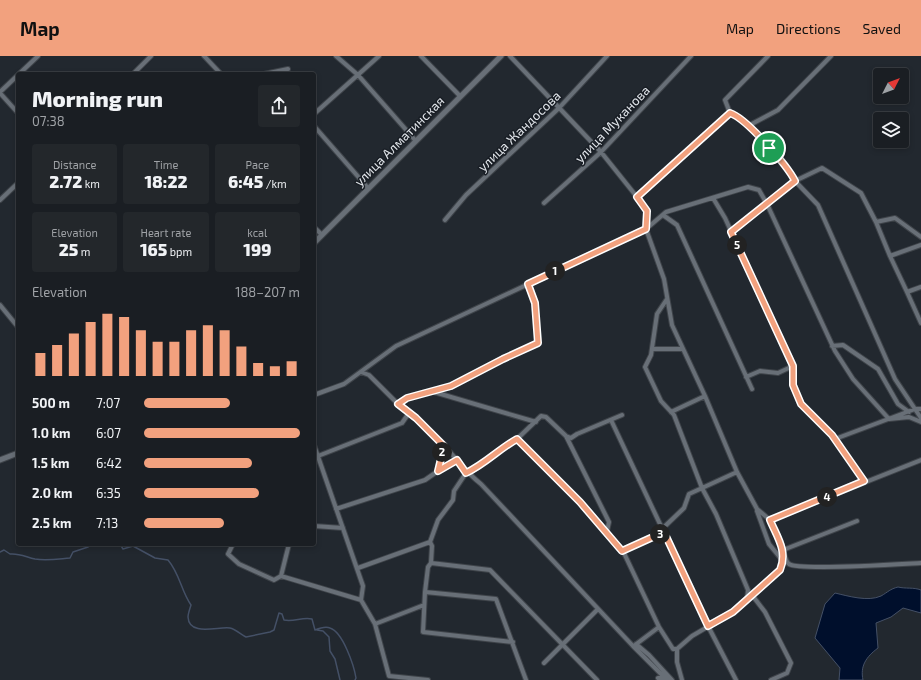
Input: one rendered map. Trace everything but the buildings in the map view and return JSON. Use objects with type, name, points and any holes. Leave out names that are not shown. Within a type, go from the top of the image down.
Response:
[{"type":"street","points":[[20,72],[38,56]]},
{"type":"street","points":[[135,72],[151,56]]},
{"type":"street","points":[[204,56],[219,72]]},
{"type":"street","points":[[336,56],[358,75],[415,140]]},
{"type":"street","points":[[316,112],[379,56]]},
{"type":"street","points":[[422,56],[460,96]]},
{"type":"street","name":"улица Алматинская","points":[[316,241],[415,140],[501,56]]},
{"type":"street","points":[[510,56],[601,152],[647,211],[646,229],[664,279],[672,325],[705,396],[737,472],[757,509],[769,544],[783,562]]},
{"type":"street","name":"улица Жандосова","points":[[445,220],[466,195],[560,108],[607,56]]},
{"type":"street","name":"улица Муканова","points":[[544,203],[601,152],[691,56]]},
{"type":"street","points":[[768,56],[725,100],[730,113],[748,126],[790,170],[795,181],[818,205],[895,379],[921,418]]},
{"type":"street","points":[[748,126],[778,110],[830,56]]},
{"type":"street","points":[[274,72],[288,69]]},
{"type":"street","points":[[16,76],[0,93],[16,111]]},
{"type":"street","points":[[637,197],[730,113]]},
{"type":"street","points":[[316,128],[368,188]]},
{"type":"street","points":[[731,232],[795,181],[822,168],[861,193],[876,222],[921,323]]},
{"type":"street","points":[[0,200],[16,185]]},
{"type":"street","points":[[316,394],[344,384],[396,346],[646,229],[666,212],[748,187],[759,190],[767,204],[832,346],[852,379],[889,419]]},
{"type":"street","points":[[713,198],[731,232],[793,366],[793,385],[801,404],[835,440],[864,481]]},
{"type":"street","points":[[663,215],[676,225],[752,389]]},
{"type":"street","points":[[876,222],[895,218],[921,237]]},
{"type":"street","points":[[316,229],[322,235]]},
{"type":"street","points":[[890,256],[921,246]]},
{"type":"street","points":[[398,404],[407,398],[434,392],[451,386],[538,343],[536,308],[528,284]]},
{"type":"street","points":[[908,292],[921,287]]},
{"type":"street","points":[[667,299],[657,314],[651,355],[645,368],[661,401],[674,415],[702,488],[716,514],[748,590],[747,600]]},
{"type":"street","points":[[0,305],[16,325]]},
{"type":"street","points":[[832,346],[843,344],[878,369],[898,404],[909,412]]},
{"type":"street","points":[[652,349],[683,349]]},
{"type":"street","points":[[746,377],[760,371],[778,372],[793,366]]},
{"type":"street","points":[[361,372],[369,375],[444,446],[457,460],[466,473],[481,484],[598,609],[669,679]]},
{"type":"street","points":[[434,392],[536,422]]},
{"type":"street","points":[[671,412],[705,396]]},
{"type":"street","points":[[835,440],[915,409],[921,409]]},
{"type":"street","points":[[318,456],[402,423],[409,412]]},
{"type":"street","points":[[566,436],[572,438],[576,434],[622,415]]},
{"type":"street","points":[[513,642],[425,633],[422,629],[428,567],[431,563],[432,546],[430,542],[438,520],[453,500],[454,491],[466,473],[477,468],[503,447],[517,439],[541,416],[546,417],[566,436],[609,522],[607,531]]},
{"type":"street","points":[[889,419],[909,417],[921,422]]},
{"type":"street","points":[[611,420],[708,626],[736,680]]},
{"type":"street","points":[[517,439],[607,531],[622,551],[659,627],[670,646],[673,649],[677,649]]},
{"type":"street","points":[[438,471],[444,446]]},
{"type":"street","points":[[316,450],[358,568],[363,586],[361,600],[375,624],[389,676],[428,680]]},
{"type":"street","points":[[0,460],[16,454]]},
{"type":"street","points":[[336,509],[425,480],[457,460]]},
{"type":"street","points":[[770,520],[864,481],[921,460]]},
{"type":"street","points":[[622,551],[663,531],[684,508],[690,494],[737,472]]},
{"type":"street","points":[[757,509],[770,520],[786,560],[796,567],[824,568],[848,565],[921,563]]},
{"type":"street","points":[[783,550],[857,521]]},
{"type":"street","points":[[316,526],[343,528]]},
{"type":"street","points":[[358,568],[430,542]]},
{"type":"street","points":[[232,546],[228,554],[238,564],[274,580],[281,576],[288,546]]},
{"type":"street","points":[[682,680],[677,662],[677,649],[692,636],[733,612],[780,570],[783,562],[783,550]]},
{"type":"street","points":[[431,563],[490,570],[597,680]]},
{"type":"street","points":[[281,576],[361,600]]},
{"type":"street","points":[[425,592],[496,599],[526,680]]},
{"type":"street","points":[[752,595],[765,612],[791,663],[787,673],[771,680]]},
{"type":"street","points":[[375,624],[424,605]]},
{"type":"street","points":[[544,663],[598,609]]},
{"type":"street","points":[[634,645],[659,627]]},
{"type":"street","points":[[660,680],[658,678],[669,679]]},
{"type":"water","points":[[898,587],[921,590],[921,613],[903,608],[891,617],[876,623],[878,648],[867,658],[863,666],[863,680],[839,680],[840,668],[815,638],[825,604],[835,593],[858,598],[876,598]]},
{"type":"waterway","points":[[0,552],[4,550],[10,554],[39,560],[48,560],[70,558],[73,552],[89,546]]},
{"type":"waterway","points":[[121,546],[123,549],[133,546]]},
{"type":"waterway","points":[[133,546],[155,558],[168,560],[172,565],[191,605],[188,617],[193,627],[199,629],[230,628],[246,637],[274,630],[279,613],[282,614],[284,620],[312,619],[315,630],[328,627],[335,631],[339,636],[347,650],[353,666],[356,678],[355,680]]},
{"type":"waterway","points":[[317,630],[323,631],[329,637],[330,651],[335,659],[340,680]]},
{"type":"route","points":[[730,113],[748,126],[769,148],[790,170],[795,181],[731,232],[793,366],[793,385],[801,404],[832,435],[864,481],[770,520],[783,550],[783,562],[780,570],[733,612],[708,626],[664,532],[622,551],[607,531],[580,502],[517,439],[503,447],[477,468],[466,473],[457,460],[438,471],[439,460],[444,446],[416,418],[398,404],[407,398],[434,392],[451,386],[538,343],[535,303],[528,284],[646,229],[647,211],[637,197],[730,113]]}]
